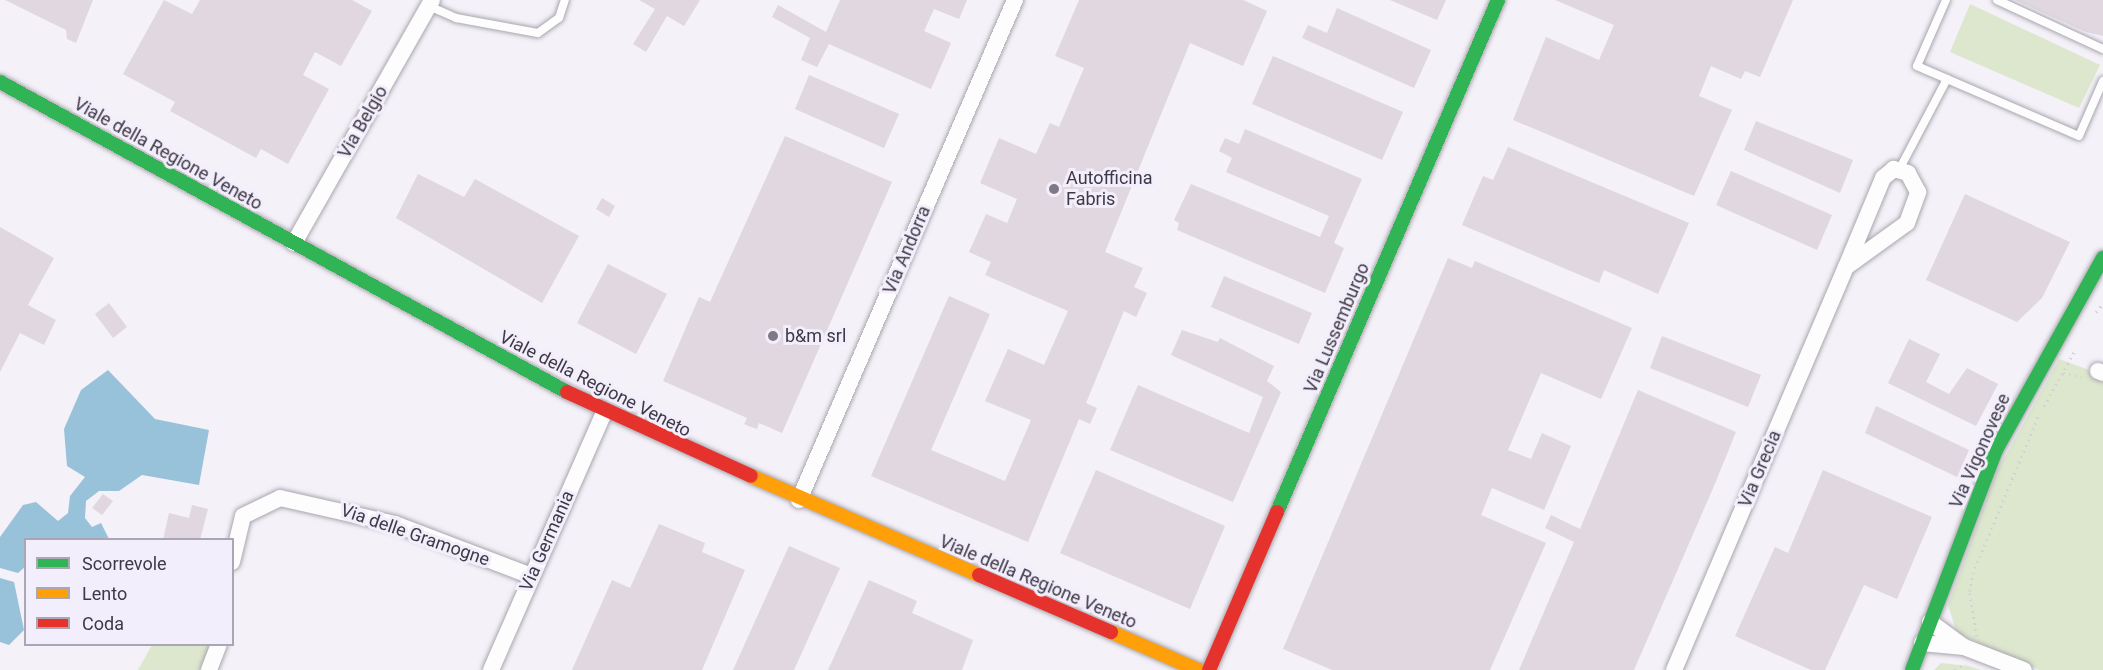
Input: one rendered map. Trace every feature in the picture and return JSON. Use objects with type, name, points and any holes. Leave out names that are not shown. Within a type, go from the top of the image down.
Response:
[{"type":"street","name":"Via Andorra","points":[[800,500],[1015,0]]},
{"type":"street","name":"Via Lussemburgo","points":[[1209,670],[1498,0]]},
{"type":"street","name":"Via Belgio","points":[[294,243],[431,3]]},
{"type":"street","name":"Viale della Regione Veneto","points":[[0,82],[603,412],[800,500],[1198,670]]},
{"type":"street","points":[[1846,267],[1907,223],[1918,192],[1908,173],[1899,170]]},
{"type":"street","name":"Via Grecia","points":[[1674,670],[1883,178],[1899,170]]},
{"type":"street","name":"Via Vigonovese","points":[[1912,670],[1996,450],[2103,258]]},
{"type":"street","name":"Via Germania","points":[[491,670],[603,412]]},
{"type":"street","name":"Via delle Gramogne","points":[[234,554],[243,516],[280,498],[395,524],[531,576]]},
{"type":"street","points":[[1930,622],[1970,649],[2024,670]]},
{"type":"street","points":[[1922,643],[1970,649]]},
{"type":"street","points":[[209,670],[219,646]]},
{"type":"lane","points":[[431,3],[456,18],[538,33],[560,18],[565,0]]},
{"type":"lane","points":[[1947,0],[1917,66],[2079,136],[2103,81]]},
{"type":"lane","points":[[1997,0],[2103,49]]},
{"type":"lane","points":[[1899,170],[1947,79]]},
{"type":"path","points":[[1954,670],[1970,649],[1969,591],[1975,568],[2011,471],[2071,359]]},
{"type":"path","points":[[2063,373],[2086,377],[2100,372]]},
{"type":"green space","points":[[1970,4],[2100,65],[2079,108],[1950,52]]},
{"type":"green space","points":[[2059,359],[2103,375],[2103,670],[2039,670],[1957,633],[1948,605],[1997,471]]},
{"type":"green space","points":[[151,646],[212,646],[201,670],[138,670]]},
{"type":"green space","points":[[1941,663],[1969,666],[1981,670],[1934,670]]},
{"type":"water","points":[[108,370],[155,419],[209,430],[199,485],[142,475],[119,491],[99,491],[86,501],[85,518],[92,527],[101,523],[108,538],[24,538],[24,568],[18,573],[0,568],[0,537],[23,505],[36,502],[58,521],[68,513],[70,496],[85,477],[67,466],[64,429],[81,390]]},
{"type":"water","points":[[0,578],[14,582],[24,630],[9,645],[0,642]]},
{"type":"building","points":[[5,0],[93,0],[76,43],[67,39],[66,30]]},
{"type":"building","points":[[164,0],[192,14],[200,0],[352,0],[372,11],[341,66],[315,52],[303,75],[329,89],[288,164],[261,149],[256,158],[170,111],[175,102],[123,74]]},
{"type":"building","points":[[639,0],[700,0],[684,26],[667,16],[646,52],[633,44],[655,9]]},
{"type":"building","points":[[840,0],[967,0],[959,19],[934,9],[924,31],[951,43],[931,89],[829,44],[817,67],[801,60],[810,38],[772,17],[778,5],[826,32]]},
{"type":"building","points":[[1079,0],[1243,0],[1267,11],[1243,66],[1190,43],[1105,252],[1143,268],[1134,287],[1147,293],[1136,317],[1124,311],[1086,403],[1097,408],[1090,424],[1079,419],[1028,542],[871,476],[949,296],[990,314],[931,450],[1005,481],[1031,420],[985,401],[1008,349],[1044,365],[1068,311],[985,275],[991,262],[969,252],[986,214],[1007,223],[1017,199],[980,183],[999,138],[1036,154],[1050,123],[1059,127],[1084,68],[1055,56]]},
{"type":"building","points":[[1390,0],[1446,0],[1437,20]]},
{"type":"building","points":[[1555,0],[1793,0],[1760,77],[1745,71],[1741,79],[1711,66],[1699,96],[1732,110],[1694,196],[1513,120],[1546,37],[1599,60],[1614,25]]},
{"type":"building","points":[[2015,0],[2103,0],[2103,36],[2086,32]]},
{"type":"building","points":[[1337,8],[1431,50],[1414,88],[1302,38],[1308,25],[1327,33]]},
{"type":"building","points":[[1273,56],[1403,112],[1382,160],[1252,104]]},
{"type":"building","points":[[809,75],[899,114],[884,148],[795,109]]},
{"type":"building","points":[[1756,121],[1853,160],[1840,193],[1744,150]]},
{"type":"building","points":[[1245,129],[1362,179],[1334,243],[1344,248],[1325,293],[1177,230],[1179,223],[1174,220],[1191,184],[1320,237],[1329,216],[1226,172],[1232,158],[1219,151],[1225,138],[1239,144]]},
{"type":"building","points":[[785,136],[892,182],[782,433],[759,423],[757,429],[744,424],[747,418],[663,381],[699,297],[710,302]]},
{"type":"building","points":[[1508,147],[1689,223],[1658,294],[1604,270],[1599,283],[1462,225],[1483,176],[1493,180]]},
{"type":"building","points":[[1731,171],[1832,215],[1817,250],[1716,205]]},
{"type":"building","points":[[418,174],[464,197],[475,179],[579,236],[542,303],[396,218]]},
{"type":"building","points":[[1965,194],[2070,242],[2042,298],[2017,322],[1926,280]]},
{"type":"building","points":[[602,198],[615,206],[609,217],[596,209]]},
{"type":"building","points":[[0,227],[54,258],[28,305],[56,320],[44,345],[20,333],[0,372]]},
{"type":"building","points":[[1448,258],[1472,268],[1475,261],[1632,328],[1601,399],[1541,373],[1508,450],[1531,459],[1542,433],[1571,446],[1544,510],[1492,488],[1481,515],[1546,543],[1490,670],[1332,670],[1283,649]]},
{"type":"building","points":[[608,264],[667,294],[636,354],[577,323]]},
{"type":"building","points":[[1224,276],[1312,313],[1299,344],[1211,307]]},
{"type":"building","points":[[109,303],[127,327],[113,338],[95,314]]},
{"type":"building","points":[[1182,330],[1218,342],[1220,338],[1274,366],[1267,381],[1281,392],[1233,502],[1110,450],[1138,385],[1249,433],[1263,397],[1171,355]]},
{"type":"building","points":[[1662,336],[1761,375],[1748,407],[1650,368]]},
{"type":"building","points":[[1909,339],[1940,354],[1926,382],[1949,394],[1967,368],[1998,384],[1976,426],[1888,383]]},
{"type":"building","points":[[1638,390],[1736,432],[1714,486],[1634,670],[1519,670],[1574,542],[1545,528],[1551,515],[1580,529]]},
{"type":"building","points":[[1876,406],[1969,450],[1957,477],[1865,433]]},
{"type":"building","points":[[1096,470],[1225,526],[1190,609],[1060,553]]},
{"type":"building","points":[[1823,470],[1932,517],[1897,599],[1864,585],[1825,670],[1811,670],[1735,636],[1775,547],[1788,553]]},
{"type":"building","points":[[103,494],[113,501],[102,515],[92,508]]},
{"type":"building","points":[[192,505],[208,509],[201,538],[163,538],[169,513],[189,518]]},
{"type":"building","points":[[659,524],[705,543],[702,552],[745,570],[702,670],[572,670],[612,580],[630,588]]},
{"type":"building","points":[[789,546],[840,568],[794,670],[733,670]]},
{"type":"building","points":[[869,580],[917,601],[912,613],[973,640],[962,670],[828,670]]},
{"type":"traffic: fast","points":[[1277,512],[1498,0]]},
{"type":"traffic: fast","points":[[0,82],[567,392]]},
{"type":"traffic: fast","points":[[1912,670],[1996,450],[2103,258]]},
{"type":"traffic: slow","points":[[751,476],[979,575]]},
{"type":"traffic: slow","points":[[1111,632],[1198,670]]},
{"type":"traffic: jam","points":[[567,392],[751,476]]},
{"type":"traffic: jam","points":[[1209,670],[1277,512]]},
{"type":"traffic: jam","points":[[979,575],[1111,632]]},
{"type":"place","name":"Autofficina Fabris","points":[[1054,189]]},
{"type":"place","name":"b&m srl","points":[[773,336]]}]
